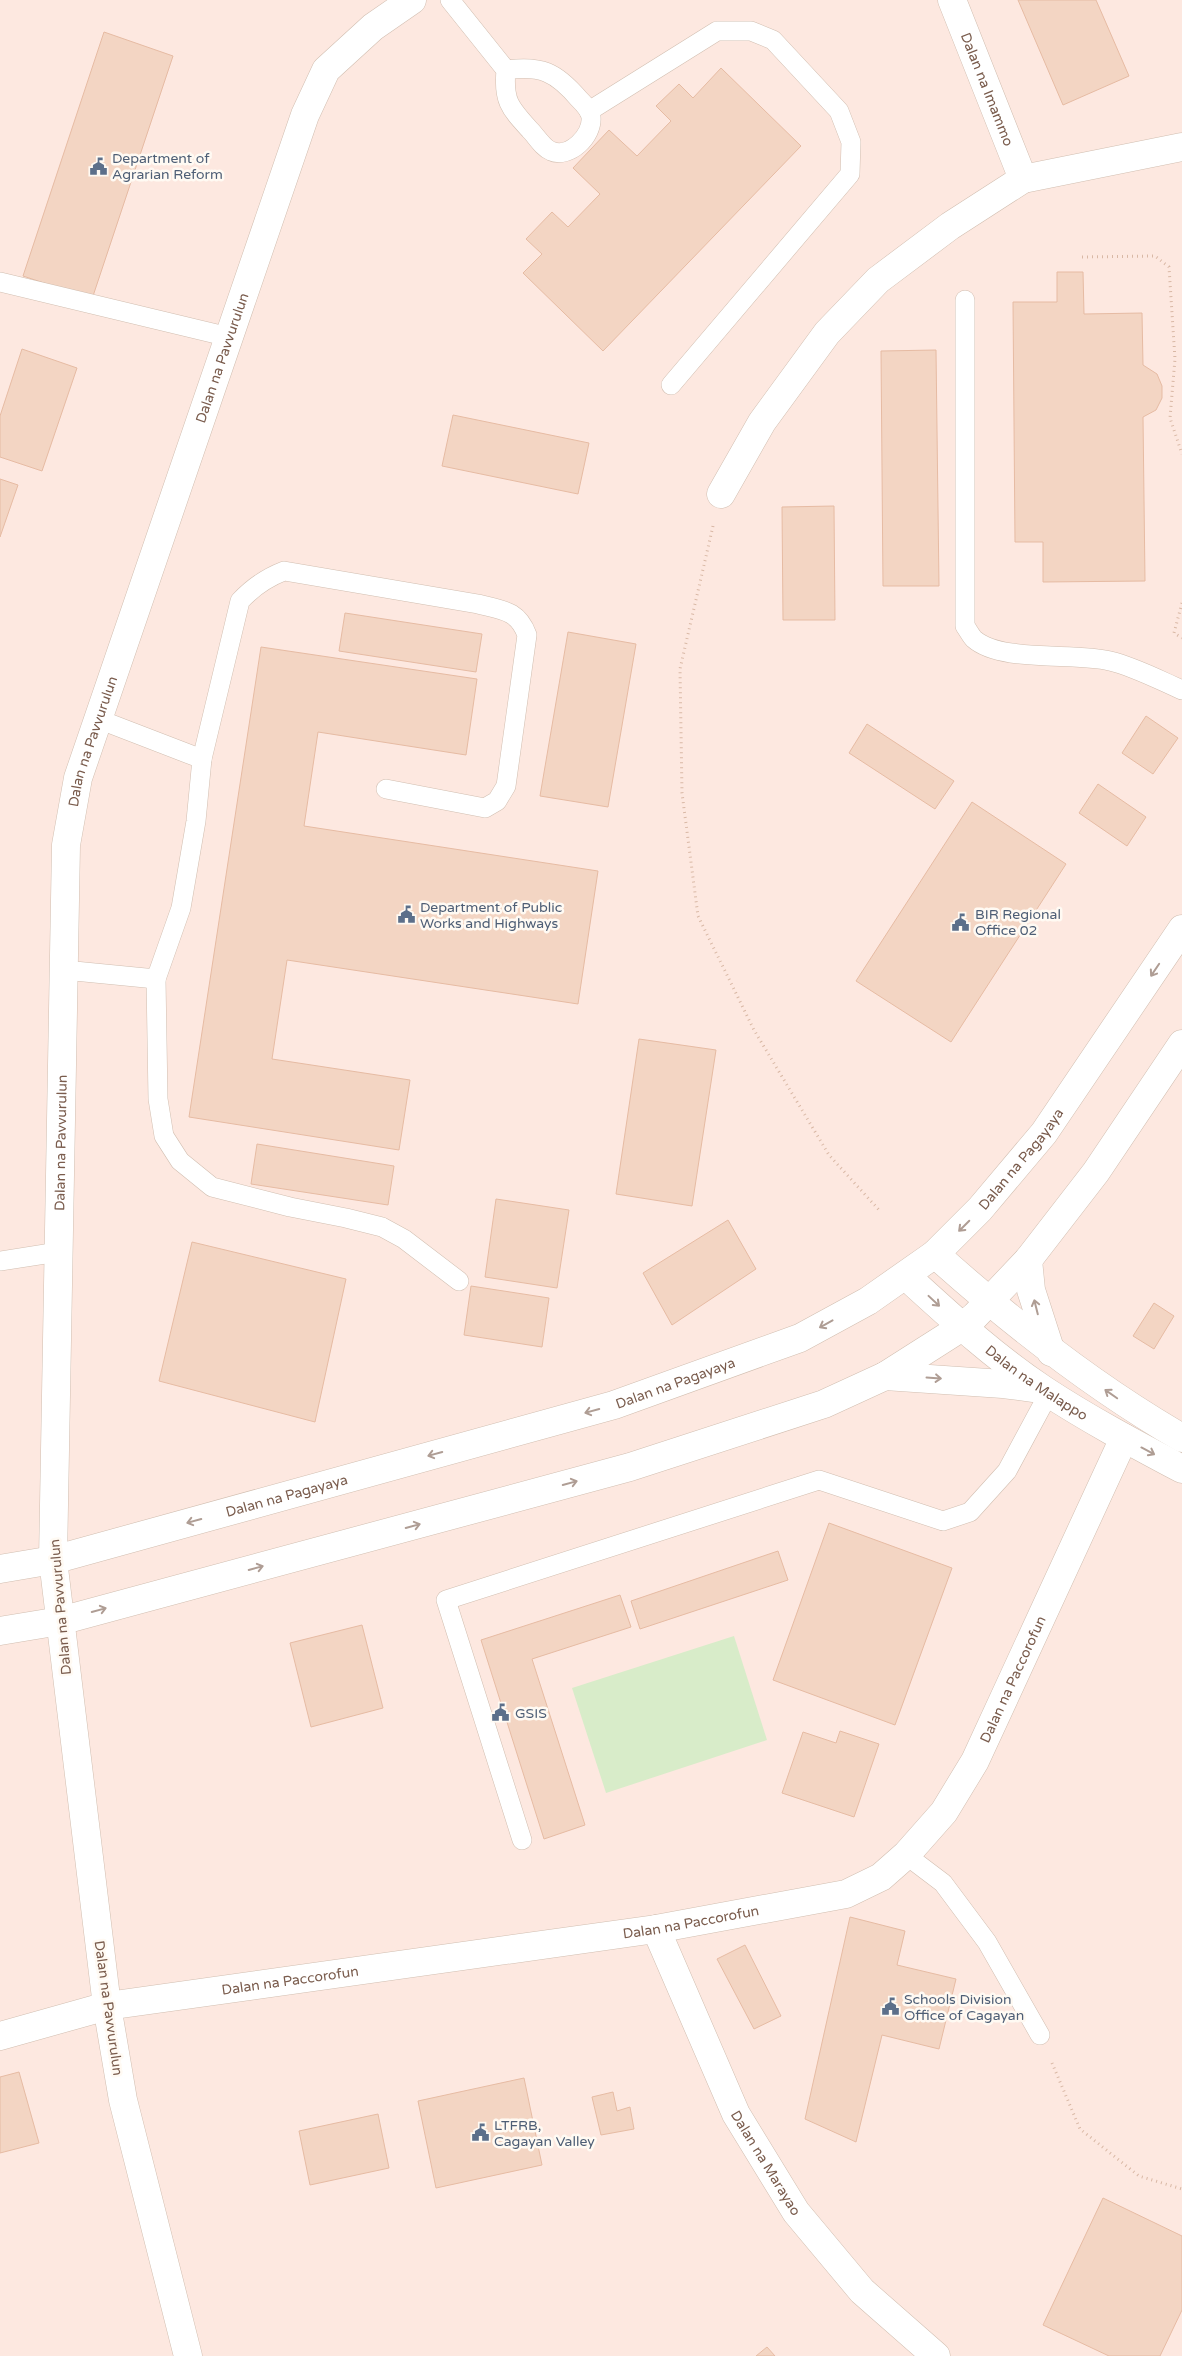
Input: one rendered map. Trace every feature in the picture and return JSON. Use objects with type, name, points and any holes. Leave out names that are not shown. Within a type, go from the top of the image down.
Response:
[{"type":"street","name":"Dalan na Pavvurulun","points":[[188,2356],[123,2100],[106,2006],[53,1560],[66,845],[78,778],[305,114],[326,70],[373,27],[412,0]]},
{"type":"street","name":"Dalan na Imammo","points":[[952,0],[1023,179]]},
{"type":"street","points":[[721,494],[762,422],[827,333],[878,280],[950,226],[1023,179],[1182,147]]},
{"type":"street","name":"Dalan na Pagayaya","points":[[0,1569],[53,1560],[614,1405],[800,1338],[868,1300],[906,1276],[935,1254],[980,1209],[1044,1132],[1182,929]]},
{"type":"street","points":[[0,1631],[60,1621],[630,1467],[824,1404],[885,1376],[962,1327],[1028,1260],[1096,1172],[1182,1044]]},
{"type":"street","points":[[935,1254],[988,1302],[1050,1352],[1138,1412],[1182,1438]]},
{"type":"street","points":[[1028,1260],[1032,1290],[1050,1352]]},
{"type":"street","name":"Dalan na Malappo","points":[[906,1276],[962,1327],[1046,1391],[1124,1438],[1182,1469]]},
{"type":"street","points":[[885,1376],[1003,1384],[1046,1391]]},
{"type":"street","name":"Dalan na Paccorofun","points":[[0,2036],[106,2006],[656,1929],[846,1894],[881,1877],[906,1855],[944,1812],[974,1761],[1124,1438]]},
{"type":"street","name":"Dalan na Marayao","points":[[656,1929],[736,2114],[796,2212],[862,2291],[936,2356]]},
{"type":"lane","points":[[450,0],[506,70],[505,95],[511,108],[550,151],[568,152],[575,148],[590,129],[591,119],[589,110],[563,79],[535,70],[521,68],[506,70]]},
{"type":"lane","points":[[589,110],[716,31],[751,31],[773,40],[839,111],[851,142],[850,174],[671,385]]},
{"type":"lane","points":[[0,282],[229,337]]},
{"type":"lane","points":[[965,300],[965,626],[974,639],[984,645],[1012,653],[1109,661],[1139,671],[1182,690]]},
{"type":"lane","points":[[386,789],[485,808],[498,801],[506,786],[527,635],[523,624],[505,610],[478,604],[284,571],[270,577],[253,588],[240,601],[202,759],[196,821],[181,908],[156,979],[158,1099],[164,1136],[180,1161],[212,1187],[290,1207],[382,1227],[404,1239],[459,1281]]},
{"type":"lane","points":[[98,720],[202,759]]},
{"type":"lane","points":[[64,970],[156,979]]},
{"type":"lane","points":[[0,1261],[58,1252]]},
{"type":"lane","points":[[522,1840],[446,1600],[819,1480],[943,1521],[970,1512],[1007,1471],[1046,1391]]},
{"type":"lane","points":[[906,1855],[943,1883],[987,1942],[1040,2035]]},
{"type":"path","points":[[1082,257],[1156,256],[1169,267],[1175,359],[1170,418],[1182,454]]},
{"type":"path","points":[[721,494],[680,669],[682,793],[698,916],[754,1030],[829,1155],[880,1210]]},
{"type":"path","points":[[1182,602],[1174,633],[1182,638]]},
{"type":"path","points":[[1040,2035],[1080,2129],[1139,2176],[1182,2189]]},
{"type":"shaded area","points":[[0,0],[1182,0],[1182,2356],[0,2356]]},
{"type":"green space","points":[[734,1636],[767,1740],[606,1793],[572,1688]]},
{"type":"building","points":[[1018,0],[1096,0],[1129,76],[1063,105]]},
{"type":"building","name":"Department of Agrarian Reform","points":[[104,32],[173,56],[92,299],[23,276]]},
{"type":"building","points":[[721,68],[801,146],[603,351],[523,273],[542,254],[526,239],[552,212],[568,227],[600,194],[573,168],[609,130],[637,156],[671,121],[656,106],[679,84],[693,98]]},
{"type":"building","points":[[1057,272],[1083,272],[1084,314],[1142,313],[1143,365],[1157,374],[1162,386],[1162,398],[1156,410],[1143,417],[1145,581],[1043,582],[1043,542],[1015,542],[1013,302],[1057,302]]},
{"type":"building","points":[[22,349],[77,368],[42,471],[0,457],[0,416]]},
{"type":"building","points":[[936,350],[939,586],[883,586],[881,351]]},
{"type":"building","points":[[453,415],[589,443],[578,494],[442,466]]},
{"type":"building","points":[[0,479],[18,485],[0,537]]},
{"type":"building","points":[[834,506],[835,620],[783,620],[782,507]]},
{"type":"building","points":[[345,613],[482,634],[476,672],[339,651]]},
{"type":"building","points":[[568,632],[636,644],[608,807],[540,796]]},
{"type":"building","name":"Department of Public Works and Highways","points":[[261,647],[477,679],[466,755],[318,732],[304,826],[598,871],[578,1004],[287,960],[272,1059],[410,1080],[399,1150],[189,1117]]},
{"type":"building","points":[[1146,716],[1178,738],[1153,774],[1122,753]]},
{"type":"building","points":[[867,724],[954,781],[935,809],[849,753]]},
{"type":"building","points":[[1098,784],[1146,817],[1127,846],[1079,813]]},
{"type":"building","name":"BIR Regional Office 02","points":[[972,802],[1066,864],[951,1042],[856,981]]},
{"type":"building","points":[[639,1039],[716,1050],[692,1206],[616,1194]]},
{"type":"building","points":[[257,1144],[394,1166],[388,1205],[251,1184]]},
{"type":"building","points":[[496,1199],[569,1210],[557,1288],[485,1277]]},
{"type":"building","points":[[728,1220],[756,1269],[672,1325],[643,1273]]},
{"type":"building","points":[[192,1242],[346,1279],[315,1422],[159,1381]]},
{"type":"building","points":[[471,1286],[549,1298],[542,1347],[464,1335]]},
{"type":"building","points":[[1154,1303],[1174,1316],[1154,1349],[1133,1336]]},
{"type":"building","points":[[829,1523],[952,1568],[895,1725],[773,1680]]},
{"type":"building","points":[[778,1551],[788,1580],[640,1629],[631,1601]]},
{"type":"building","points":[[620,1595],[631,1627],[532,1659],[585,1825],[544,1839],[481,1640]]},
{"type":"building","points":[[362,1625],[383,1708],[311,1727],[290,1643]]},
{"type":"building","points":[[840,1731],[879,1744],[854,1817],[782,1793],[803,1732],[836,1743]]},
{"type":"building","name":"Schools Division Office of Cagayan","points":[[850,1917],[905,1931],[897,1965],[956,1979],[939,2049],[882,2035],[856,2142],[805,2119]]},
{"type":"building","points":[[745,1945],[781,2016],[754,2029],[717,1959]]},
{"type":"building","points":[[19,2072],[39,2143],[0,2153],[0,2077]]},
{"type":"building","name":"LTFRB, Cagayan Valley","points":[[524,2078],[542,2165],[436,2188],[418,2101]]},
{"type":"building","points":[[613,2092],[617,2111],[630,2107],[634,2129],[601,2135],[592,2097]]},
{"type":"building","points":[[378,2114],[389,2168],[310,2185],[299,2131]]},
{"type":"building","points":[[1103,2198],[1182,2236],[1182,2310],[1160,2356],[1109,2356],[1043,2325]]},
{"type":"building","points":[[767,2347],[775,2356],[756,2356]]},
{"type":"place","name":"Department of Agrarian Reform","points":[[98,166]]},
{"type":"place","name":"Department of Public Works and Highways","points":[[406,915]]},
{"type":"place","name":"BIR Regional Office 02","points":[[961,922]]},
{"type":"place","name":"GSIS","points":[[501,1713]]},
{"type":"place","name":"Schools Division Office of Cagayan","points":[[890,2007]]},
{"type":"place","name":"LTFRB, Cagayan Valley","points":[[480,2133]]}]
